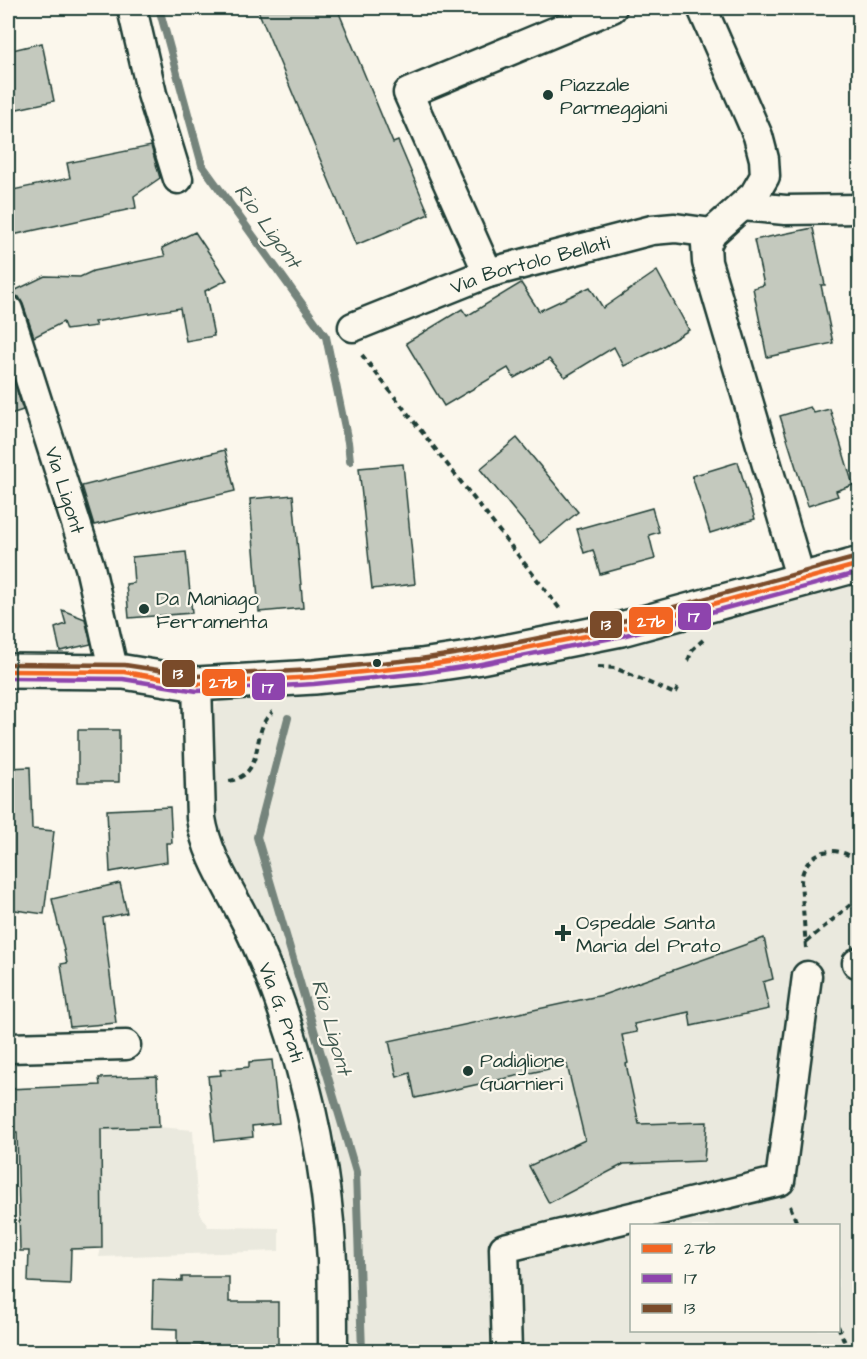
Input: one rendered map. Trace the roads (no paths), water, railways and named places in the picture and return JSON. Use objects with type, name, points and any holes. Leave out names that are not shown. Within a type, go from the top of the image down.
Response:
[{"type":"main road","points":[[8,671],[124,672],[197,684],[365,672],[476,658],[621,629],[860,564]]},
{"type":"street","points":[[132,8],[152,94],[178,179]]},
{"type":"street","points":[[488,273],[408,93],[612,8]]},
{"type":"street","points":[[702,8],[758,136],[764,159],[765,176],[754,195],[712,233],[706,244],[706,262],[801,580]]},
{"type":"street","points":[[743,206],[785,210],[860,209]]},
{"type":"street","name":"Via Bortolo Bellati","points":[[353,327],[488,273],[652,230],[675,228],[712,233]]},
{"type":"street","name":"Via Ligont","points":[[8,310],[90,567],[114,672]]},
{"type":"street","name":"Via G. Prati","points":[[197,684],[203,835],[263,959],[292,1038],[313,1119],[332,1261],[333,1352]]},
{"type":"street","points":[[507,1352],[504,1248],[780,1181],[807,976]]},
{"type":"street","points":[[8,1048],[126,1045]]},
{"type":"waterway","name":"Rio Ligont","points":[[159,8],[202,165],[326,337],[350,461]]},
{"type":"waterway","name":"Rio Ligont","points":[[288,718],[257,837],[356,1172],[362,1352]]},
{"type":"place","name":"Piazzale Parmeggiani","points":[[548,95]]},
{"type":"place","name":"Da Maniago Ferramenta","points":[[144,609]]},
{"type":"place","name":"Ospedale Santa Maria del Prato","points":[[563,933]]},
{"type":"place","name":"Padiglione Guarnieri","points":[[468,1071]]}]
